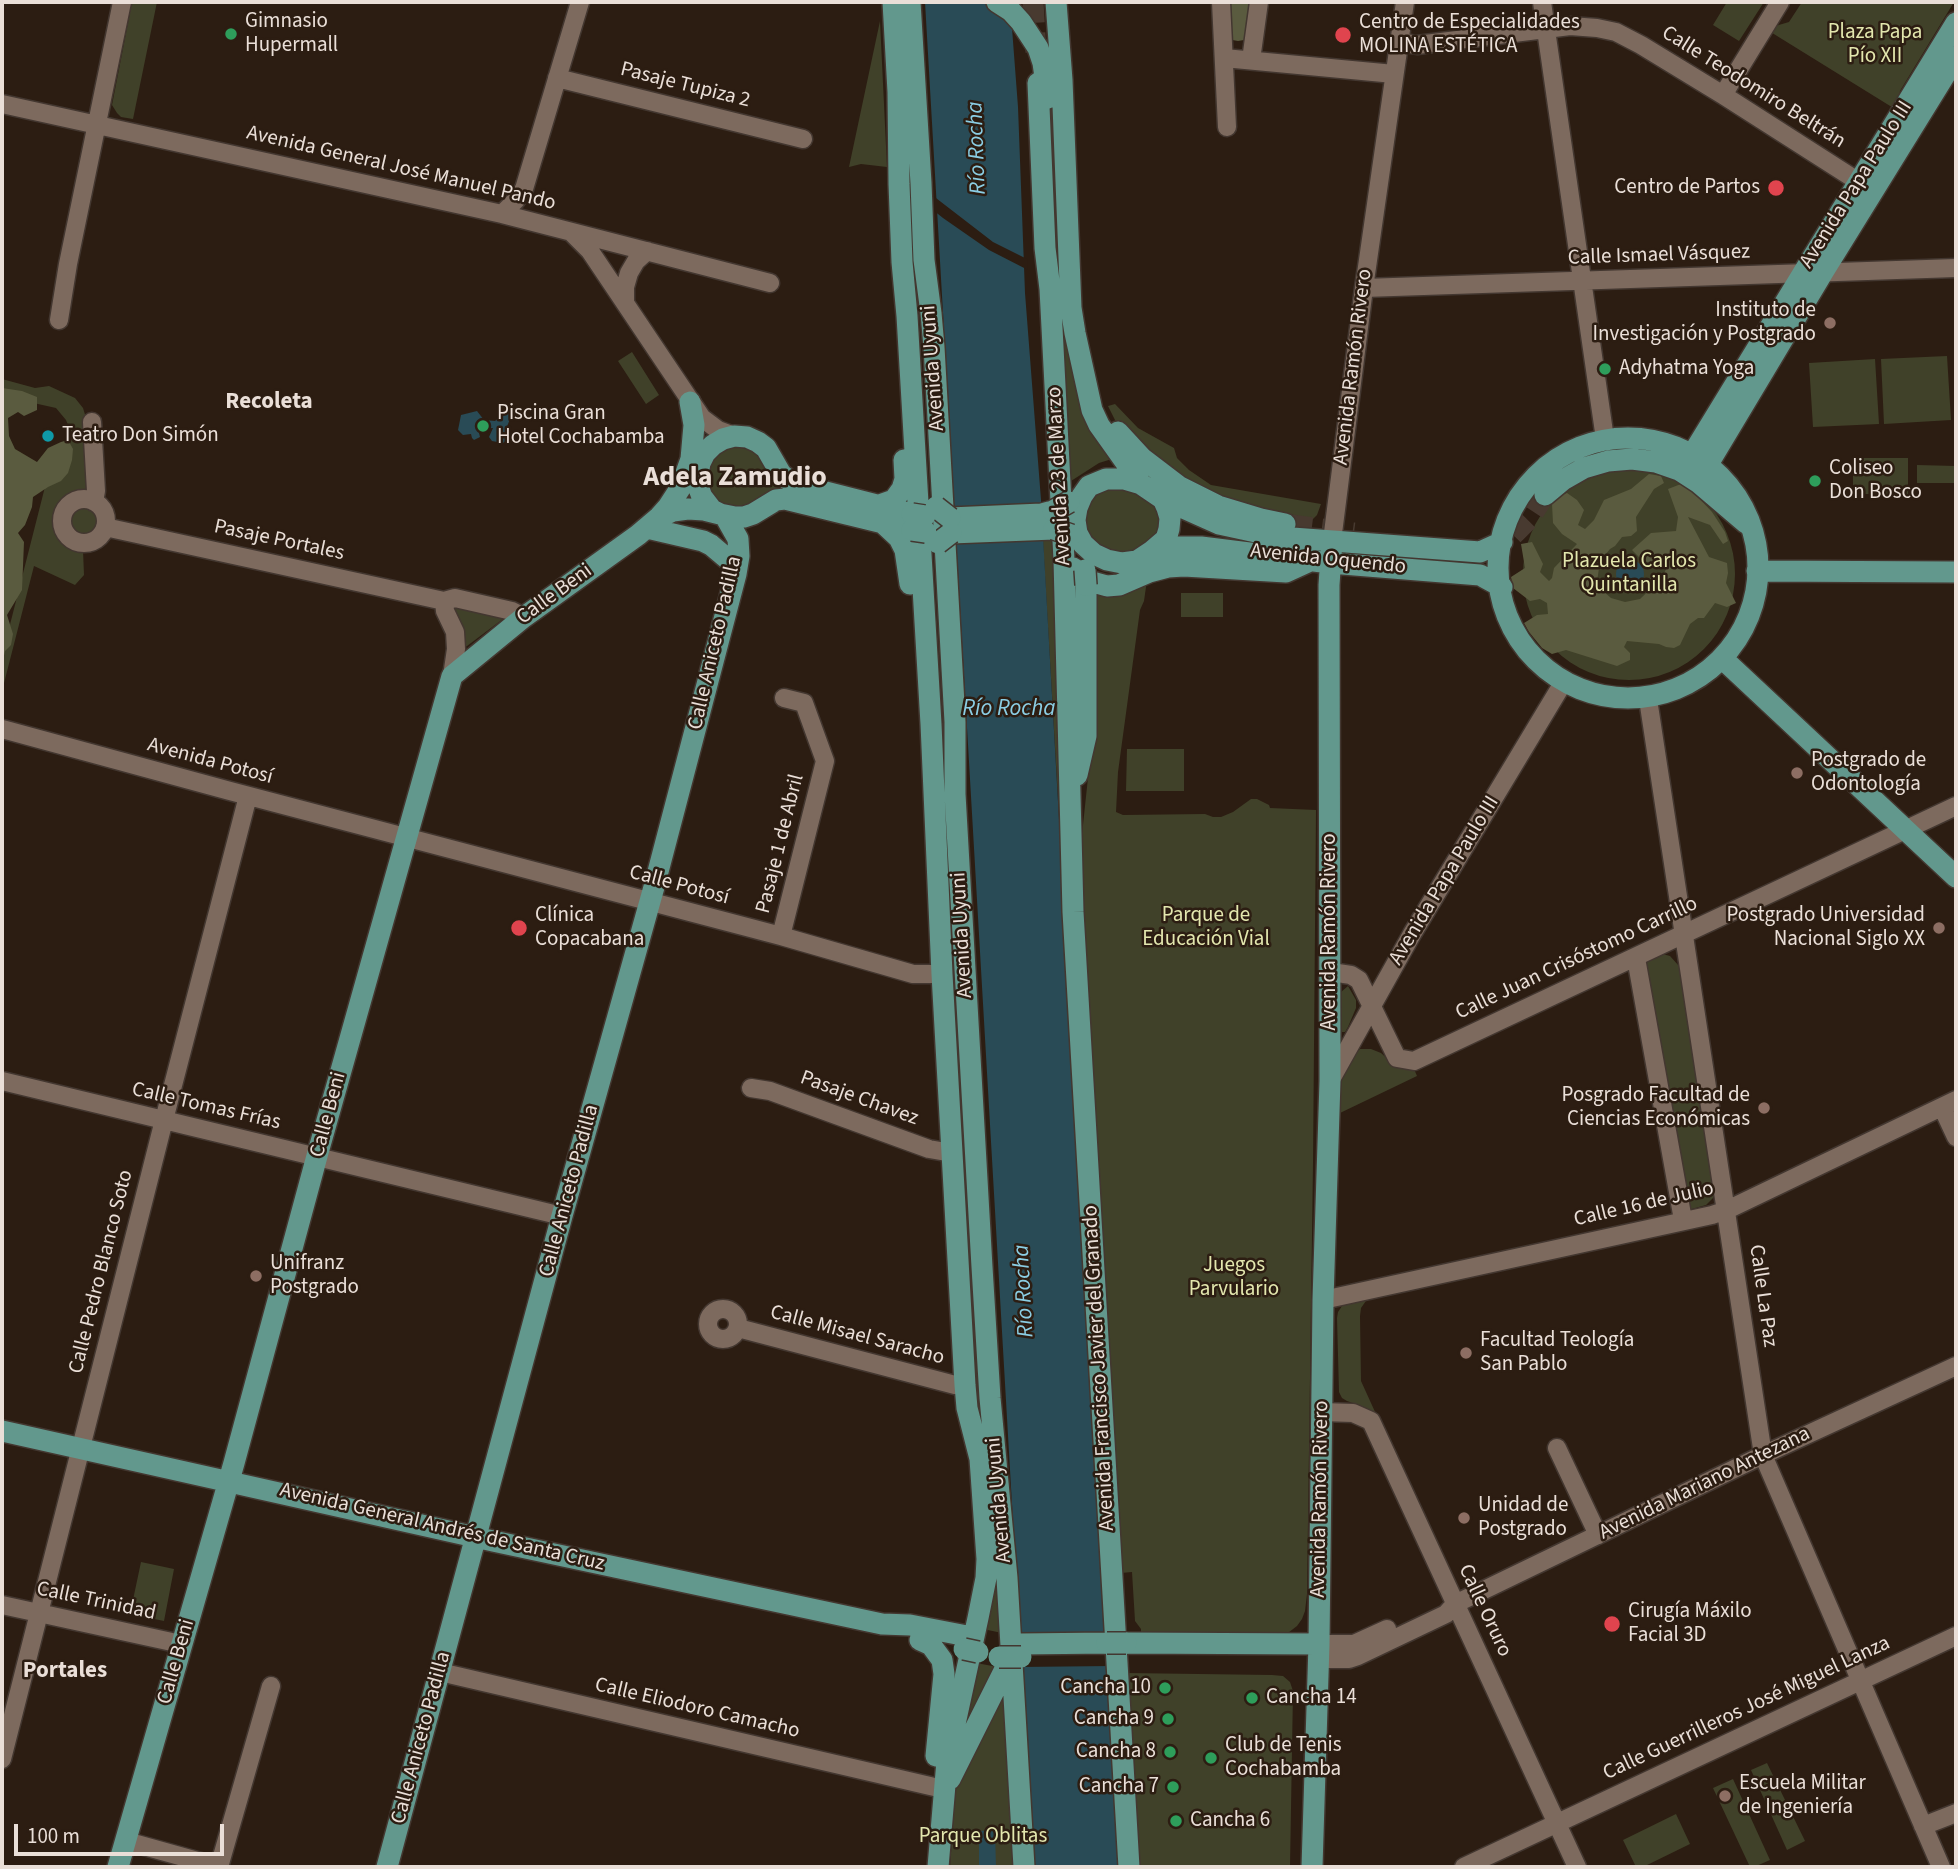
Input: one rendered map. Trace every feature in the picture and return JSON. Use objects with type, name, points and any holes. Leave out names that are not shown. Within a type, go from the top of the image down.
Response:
[{"type":"main road","points":[[879,2],[883,18],[889,120],[899,140]]},
{"type":"main road","name":"Avenida Uyuni","points":[[893,2],[902,262],[927,660],[965,1385],[967,1408],[980,1458],[987,1559],[986,1578],[943,1789]]},
{"type":"main road","name":"Avenida Uyuni","points":[[910,2],[924,260],[934,347],[955,722],[955,794],[989,1385],[1007,1578],[993,1648],[1024,1867]]},
{"type":"main road","name":"Avenida 23 de Marzo","points":[[1056,2],[1071,309],[1080,362],[1099,425],[1141,484]]},
{"type":"main road","points":[[1009,5],[1042,26],[1059,54]]},
{"type":"main road","points":[[1009,5],[1038,48],[1048,85],[1054,247],[1050,289]]},
{"type":"main road","name":"Avenida Papa Paulo III","points":[[1700,460],[1813,272],[1950,54]]},
{"type":"main road","name":"Avenida 23 de Marzo","points":[[1038,83],[1064,560],[1072,869]]},
{"type":"main road","points":[[924,260],[921,314],[929,478],[931,500],[942,512],[936,525],[938,543],[934,573],[946,723],[955,794]]},
{"type":"main road","points":[[881,515],[902,489],[905,480],[898,316],[902,262]]},
{"type":"main road","points":[[1087,388],[1113,427],[1130,446],[1155,470],[1180,487],[1218,506],[1291,525]]},
{"type":"main road","points":[[690,402],[694,438],[689,468],[677,495],[653,523],[711,545],[730,561],[736,574]]},
{"type":"main road","points":[[792,492],[766,448],[747,437],[723,439],[705,453],[700,463],[698,486],[712,510],[723,515],[744,517],[792,492],[881,515],[936,525],[1059,523],[1077,533],[1077,508],[1089,486]]},
{"type":"main road","points":[[1605,439],[1650,440],[1671,446],[1700,460],[1722,477],[1733,492],[1743,508],[1754,541],[1757,571],[1752,600],[1741,631],[1724,660],[1689,686],[1648,699],[1610,699],[1563,683],[1545,669],[1516,632],[1502,587],[1502,542],[1512,508],[1523,488],[1552,460],[1586,443],[1605,439]]},
{"type":"main road","points":[[1545,495],[1584,468],[1608,461],[1632,459],[1679,470],[1699,483],[1750,526]]},
{"type":"main road","points":[[1059,523],[1089,486],[1106,480],[1124,479],[1141,484]]},
{"type":"main road","name":"Avenida Oquendo","points":[[1141,484],[1163,499],[1219,524],[1279,537],[1480,552],[1502,542]]},
{"type":"main road","points":[[1152,551],[1166,539],[1170,529],[1170,518],[1163,499]]},
{"type":"main road","name":"Calle Beni","points":[[118,1867],[452,676],[524,617],[673,511],[704,510],[723,515]]},
{"type":"main road","name":"Calle Aniceto Padilla","points":[[387,1867],[562,1216],[650,902],[736,574],[738,539],[735,530],[723,515]]},
{"type":"main road","points":[[881,515],[899,538],[908,564],[918,686],[933,794]]},
{"type":"main road","points":[[1059,523],[1085,578],[1086,736],[1070,801]]},
{"type":"main road","name":"Avenida Oquendo","points":[[1059,523],[1094,554],[1107,561],[1137,561],[1152,551],[1169,547],[1201,547],[1321,562],[1480,575],[1502,587]]},
{"type":"main road","name":"Avenida Ramón Rivero","points":[[1312,1867],[1331,972],[1321,562],[1332,541]]},
{"type":"main road","points":[[1064,560],[1089,581],[1107,586],[1119,585],[1168,566],[1286,572],[1321,562]]},
{"type":"main road","points":[[1757,571],[1956,572]]},
{"type":"main road","points":[[1724,660],[1956,877]]},
{"type":"main road","name":"Avenida Francisco Javier del Granado","points":[[1072,869],[1129,1867]]},
{"type":"main road","points":[[944,1632],[964,1617],[974,1572],[967,1408]]},
{"type":"main road","name":"Avenida General Andrés de Santa Cruz","points":[[2,1431],[477,1538],[882,1624],[910,1625],[944,1632],[993,1648]]},
{"type":"main road","name":"Avenida General Andrés de Santa Cruz","points":[[882,1624],[920,1640],[993,1648]]},
{"type":"main road","points":[[920,1640],[931,1645],[942,1660],[944,1674],[935,1766],[943,1789],[938,1867]]},
{"type":"main road","points":[[943,1789],[956,1770],[993,1648]]},
{"type":"main road","name":"Avenida Mariano Antezana","points":[[993,1648],[1117,1649],[1285,1656],[1318,1652]]},
{"type":"street","points":[[59,320],[122,2]]},
{"type":"street","points":[[502,214],[524,190],[580,2]]},
{"type":"street","points":[[1221,2],[1227,127]]},
{"type":"street","points":[[1251,60],[1259,2]]},
{"type":"street","name":"Avenida Ramón Rivero","points":[[1332,541],[1364,288],[1405,2]]},
{"type":"street","points":[[1542,2],[1605,439]]},
{"type":"street","points":[[1723,94],[1780,2]]},
{"type":"street","name":"Calle Teodomiro Beltrán","points":[[1399,42],[1417,46],[1546,28],[1581,26],[1616,32],[1641,44],[1723,94],[1866,186]]},
{"type":"street","points":[[1224,58],[1394,74]]},
{"type":"street","name":"Pasaje Tupiza 2","points":[[557,78],[803,139]]},
{"type":"street","name":"Avenida General José Manuel Pando","points":[[2,104],[569,231],[590,251],[702,418],[718,430],[734,436]]},
{"type":"street","points":[[569,231],[769,283]]},
{"type":"street","points":[[625,302],[629,273],[636,261],[647,251]]},
{"type":"street","name":"Calle Ismael Vásquez","points":[[1364,288],[1956,268]]},
{"type":"street","points":[[92,422],[96,491],[94,502]]},
{"type":"street","points":[[81,500],[94,502],[103,511],[105,527],[98,537],[87,543],[73,540],[64,530],[63,517],[69,505],[81,500]]},
{"type":"street","name":"Pasaje Portales","points":[[105,527],[444,601],[455,598],[512,611],[524,617]]},
{"type":"street","points":[[444,601],[445,611],[455,632],[456,649],[452,676]]},
{"type":"street","name":"Avenida Papa Paulo III","points":[[1329,1081],[1412,934],[1563,683]]},
{"type":"street","name":"Pasaje 1 de Abril","points":[[781,936],[825,761],[804,703],[784,698]]},
{"type":"street","name":"Calle La Paz","points":[[1648,699],[1763,1455],[1941,1867]]},
{"type":"street","name":"Avenida Potosí","points":[[2,729],[406,837]]},
{"type":"street","name":"Calle Pedro Blanco Soto","points":[[2,1759],[248,796]]},
{"type":"street","name":"Calle Juan Crisóstomo Carrillo","points":[[1331,972],[1351,975],[1359,980],[1397,1058],[1414,1061],[1956,806]]},
{"type":"street","name":"Calle Potosí","points":[[406,837],[781,936],[913,974],[942,974]]},
{"type":"street","points":[[1636,958],[1683,1220]]},
{"type":"street","name":"Calle Tomas Frías","points":[[2,1081],[562,1216]]},
{"type":"street","name":"Pasaje Chavez","points":[[751,1088],[770,1091],[929,1149],[952,1153]]},
{"type":"street","points":[[1949,1104],[1956,1137]]},
{"type":"street","name":"Calle 16 de Julio","points":[[1323,1300],[1727,1210],[1949,1104]]},
{"type":"street","name":"Calle Misael Saracho","points":[[738,1328],[955,1385],[965,1385]]},
{"type":"street","name":"Avenida Mariano Antezana","points":[[1318,1652],[1349,1659],[1358,1656],[1446,1614],[1455,1604],[1763,1455],[1956,1366]]},
{"type":"street","name":"Calle Oruro","points":[[1322,1412],[1353,1413],[1371,1421],[1577,1867]]},
{"type":"street","points":[[1557,1448],[1598,1535]]},
{"type":"street","name":"Calle Trinidad","points":[[2,1605],[181,1644]]},
{"type":"street","name":"Calle Guerrilleros José Miguel Lanza","points":[[1464,1867],[1956,1636]]},
{"type":"street","name":"Calle Eliodoro Camacho","points":[[440,1672],[943,1789]]},
{"type":"street","points":[[126,1841],[219,1867],[271,1686]]},
{"type":"street","points":[[1923,1826],[1956,1813]]},
{"type":"green space","points":[[132,2],[157,2],[133,119],[121,117],[112,105]]},
{"type":"green space","points":[[1214,2],[1257,2],[1250,39],[1227,39]]},
{"type":"green space","points":[[1727,2],[1764,2],[1739,41],[1713,25]]},
{"type":"green space","name":"Plaza Papa Pío XII","points":[[1802,2],[1954,2],[1900,91],[1895,109],[1769,31],[1772,27],[1789,22]]},
{"type":"green space","points":[[880,21],[887,167],[861,164],[849,167]]},
{"type":"green space","points":[[1060,287],[1071,364],[1081,403],[1115,458],[1099,463],[1071,481],[1068,480],[1070,459]]},
{"type":"green space","points":[[632,352],[659,395],[646,404],[618,361]]},
{"type":"green space","points":[[1947,356],[1951,420],[1884,424],[1881,359]]},
{"type":"green space","points":[[1875,359],[1879,424],[1813,427],[1809,363]]},
{"type":"green space","points":[[2,379],[35,388],[49,386],[75,398],[83,408],[87,421],[88,494],[69,496],[60,507],[57,522],[60,536],[65,543],[83,550],[84,575],[75,585],[34,566],[2,691],[2,656],[47,479],[57,481],[70,430],[56,408],[2,396]]},
{"type":"green space","points":[[2,388],[37,397],[37,410],[24,416],[18,412],[8,418],[9,436],[15,449],[37,462],[48,448],[61,442],[68,440],[73,449],[68,473],[61,481],[33,497],[25,525],[18,533],[24,542],[22,590],[7,615],[13,634],[2,665]]},
{"type":"green space","points":[[1115,404],[1138,428],[1174,448],[1177,458],[1189,470],[1211,485],[1321,504],[1317,515],[1313,519],[1235,503],[1165,470],[1117,424],[1108,406]]},
{"type":"green space","points":[[737,447],[757,453],[792,492],[749,508],[722,506],[706,485],[708,466],[720,452]]},
{"type":"green space","points":[[1853,458],[1908,458],[1908,494],[1853,494]]},
{"type":"green space","points":[[1917,465],[1956,466],[1956,483],[1917,483]]},
{"type":"green space","name":"Plazuela Carlos Quintanilla","points":[[1629,468],[1670,476],[1688,485],[1704,499],[1718,515],[1727,533],[1735,574],[1727,615],[1718,633],[1704,649],[1688,663],[1670,672],[1629,680],[1588,672],[1570,663],[1554,649],[1540,633],[1531,615],[1523,574],[1531,533],[1540,515],[1554,499],[1570,485],[1588,476]]},
{"type":"green space","points":[[1649,474],[1661,476],[1664,483],[1654,489],[1636,517],[1637,531],[1631,536],[1622,537],[1600,561],[1597,582],[1603,591],[1611,598],[1625,602],[1640,599],[1662,578],[1666,569],[1664,557],[1645,563],[1632,550],[1651,533],[1676,531],[1678,517],[1668,489],[1681,484],[1712,512],[1725,532],[1728,541],[1723,544],[1710,525],[1688,517],[1709,557],[1727,563],[1726,583],[1736,603],[1727,607],[1715,603],[1704,618],[1698,618],[1690,624],[1680,645],[1674,648],[1627,641],[1624,647],[1630,653],[1630,660],[1617,666],[1566,650],[1552,654],[1542,648],[1524,623],[1537,615],[1548,614],[1547,603],[1540,599],[1530,601],[1513,588],[1511,577],[1525,568],[1521,544],[1532,542],[1543,564],[1540,572],[1549,581],[1554,568],[1577,544],[1562,534],[1553,523],[1552,504],[1567,493],[1577,500],[1584,510],[1578,525],[1585,529],[1594,520],[1604,500],[1631,489]]},
{"type":"green space","points":[[1112,488],[1133,490],[1153,503],[1161,516],[1158,536],[1131,553],[1113,553],[1102,547],[1086,528],[1084,516],[1093,495]]},
{"type":"green space","points":[[84,505],[96,510],[101,522],[96,534],[84,539],[72,534],[67,522],[72,510]]},
{"type":"green space","points":[[1043,541],[1054,541],[1063,742],[1061,849]]},
{"type":"green space","name":"Parque de Educación Vial","points":[[1147,580],[1140,610],[1118,772],[1116,812],[1123,815],[1205,814],[1221,817],[1251,799],[1257,799],[1270,808],[1316,810],[1307,1594],[1302,1619],[1284,1636],[1141,1636],[1141,1629],[1135,1621],[1132,1572],[1121,1573],[1080,853],[1092,740],[1092,588]]},
{"type":"green space","points":[[1181,593],[1223,593],[1223,617],[1181,617]]},
{"type":"green space","points":[[450,606],[502,615],[503,619],[464,647]]},
{"type":"green space","points":[[933,649],[944,759],[1002,1633],[983,1629],[976,1408]]},
{"type":"green space","points":[[1127,749],[1184,749],[1184,791],[1126,791]]},
{"type":"green space","points":[[1659,953],[1670,956],[1679,966],[1714,1191],[1713,1198],[1706,1205],[1685,1211],[1642,961]]},
{"type":"green space","points":[[1348,986],[1356,1000],[1356,1008],[1348,1027],[1342,1032],[1341,992]]},
{"type":"green space","points":[[1360,1049],[1381,1053],[1392,1063],[1414,1069],[1417,1076],[1340,1113],[1341,1081],[1353,1055]]},
{"type":"green space","points":[[1368,1298],[1361,1308],[1360,1316],[1361,1381],[1376,1414],[1347,1401],[1339,1392],[1338,1312],[1348,1303]]},
{"type":"green space","points":[[141,1562],[174,1569],[164,1621],[130,1614]]},
{"type":"green space","points":[[976,1663],[998,1667],[955,1758]]},
{"type":"green space","name":"Club de Tenis Cochabamba","points":[[1126,1673],[1272,1675],[1283,1676],[1290,1682],[1293,1691],[1290,1867],[1137,1867]]},
{"type":"green space","name":"Parque Oblitas","points":[[1005,1688],[1014,1867],[950,1867],[956,1781]]},
{"type":"green space","points":[[1767,1763],[1805,1841],[1787,1850],[1751,1770]]},
{"type":"green space","points":[[1733,1779],[1770,1860],[1754,1867],[1750,1867],[1713,1788]]},
{"type":"green space","points":[[1676,1814],[1690,1844],[1643,1867],[1636,1867],[1623,1840]]},
{"type":"water","name":"Río Rocha","points":[[925,2],[1010,2],[1018,107],[1025,293],[1041,500],[1118,1867],[1033,1867]]},
{"type":"water","name":"Piscina Gran Hotel Cochabamba","points":[[508,409],[512,411],[506,429],[510,437],[503,443],[492,441],[489,437],[493,428],[478,429],[480,437],[474,440],[471,434],[463,435],[458,430],[461,415],[477,411],[484,420],[495,421]]},
{"type":"water","points":[[1630,560],[1640,564],[1644,574],[1640,584],[1630,588],[1620,584],[1616,574],[1620,564]]},
{"type":"water","points":[[995,1830],[996,1867],[979,1867],[979,1831]]},
{"type":"pier","points":[[932,195],[993,242],[1027,259],[1028,270],[989,250],[943,218],[933,210]]},
{"type":"pier","points":[[1110,1632],[1112,1666],[1018,1667],[1016,1634]]},
{"type":"tunnel","points":[[1033,2],[1036,52]]},
{"type":"tunnel","points":[[1486,549],[1509,539],[1529,519],[1545,495]]},
{"type":"tunnel","points":[[1291,525],[1354,533]]},
{"type":"place","name":"Gimnasio Hupermall","points":[[231,34]]},
{"type":"place","name":"Centro de Especialidades MOLINA ESTÉTICA","points":[[1343,35]]},
{"type":"place","name":"Centro de Partos","points":[[1776,188]]},
{"type":"place","name":"Instituto de Investigación y Postgrado","points":[[1830,323]]},
{"type":"place","name":"Adyhatma Yoga","points":[[1605,369]]},
{"type":"place","name":"Piscina Gran Hotel Cochabamba","points":[[483,426]]},
{"type":"place","name":"Teatro Don Simón","points":[[48,436]]},
{"type":"place","name":"Coliseo Don Bosco","points":[[1815,481]]},
{"type":"place","name":"Postgrado de Odontología","points":[[1797,773]]},
{"type":"place","name":"Clínica Copacabana","points":[[519,928]]},
{"type":"place","name":"Postgrado Universidad Nacional Siglo XX","points":[[1939,928]]},
{"type":"place","name":"Posgrado Facultad de Ciencias Económicas","points":[[1764,1108]]},
{"type":"place","name":"Unifranz Postgrado","points":[[256,1276]]},
{"type":"place","name":"Facultad Teología San Pablo","points":[[1466,1353]]},
{"type":"place","name":"Unidad de Postgrado","points":[[1464,1518]]},
{"type":"place","name":"Cirugía Máxilo Facial 3D","points":[[1612,1624]]},
{"type":"place","name":"Cancha 10","points":[[1165,1688]]},
{"type":"place","name":"Cancha 14","points":[[1252,1698]]},
{"type":"place","name":"Cancha 9","points":[[1168,1719]]},
{"type":"place","name":"Cancha 8","points":[[1170,1752]]},
{"type":"place","name":"Club de Tenis Cochabamba","points":[[1211,1758]]},
{"type":"place","name":"Cancha 7","points":[[1173,1787]]},
{"type":"place","name":"Escuela Militar de Ingeniería","points":[[1725,1796]]},
{"type":"place","name":"Cancha 6","points":[[1176,1821]]},
{"type":"district","name":"Recoleta","points":[[269,403]]},
{"type":"district","name":"Adela Zamudio","points":[[735,479]]},
{"type":"district","name":"Portales","points":[[65,1672]]},
{"type":"park label","name":"Juegos Parvulario","points":[[1234,1278]]}]
